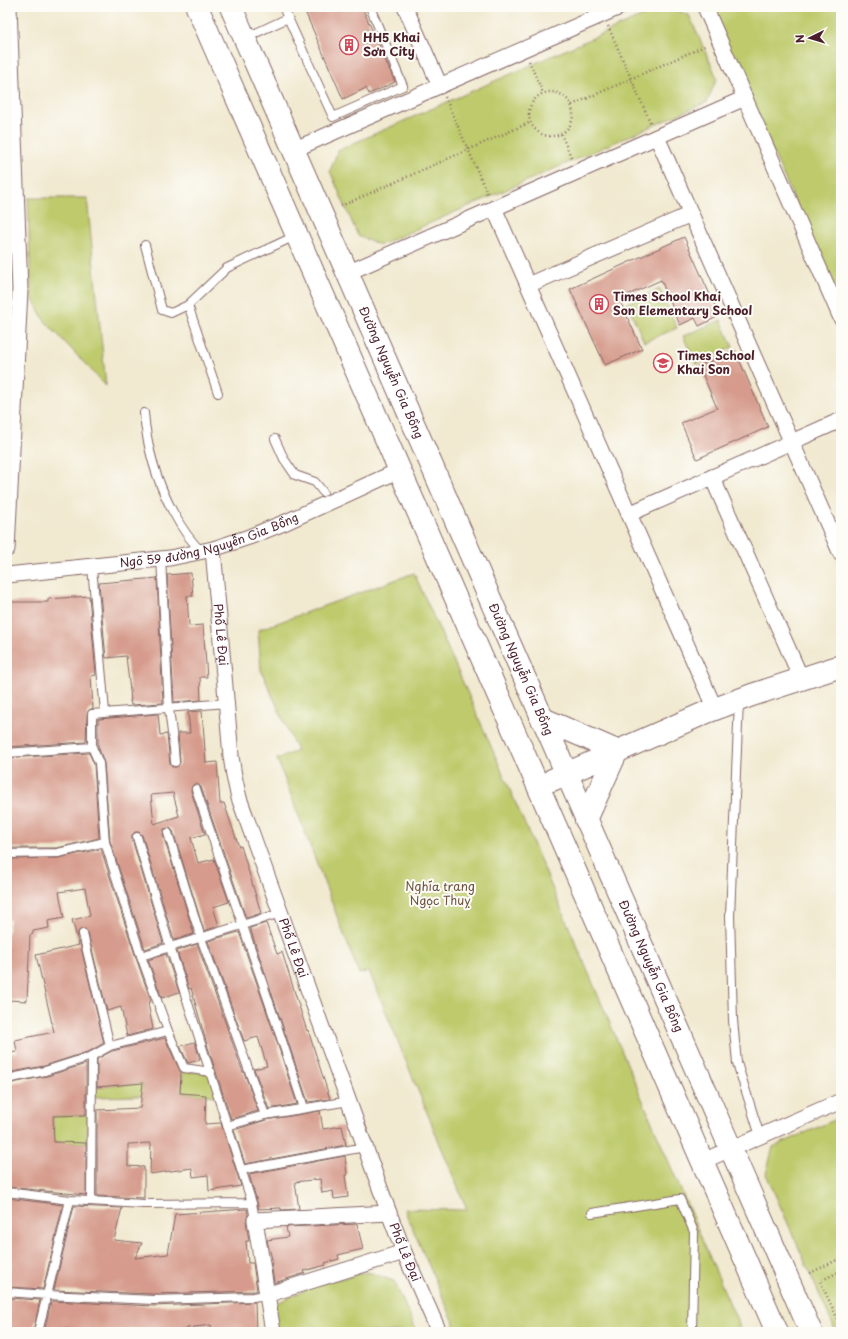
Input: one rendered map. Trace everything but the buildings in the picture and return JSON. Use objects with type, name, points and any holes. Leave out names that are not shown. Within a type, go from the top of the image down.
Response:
[{"type":"main road","points":[[197,7],[777,1332]]},
{"type":"main road","name":"Đường Nguyễn Gia Bồng","points":[[230,7],[811,1332]]},
{"type":"main road","points":[[266,163],[293,150]]},
{"type":"main road","points":[[319,285],[347,272]]},
{"type":"main road","points":[[538,786],[715,709],[801,678],[841,666]]},
{"type":"main road","points":[[541,718],[617,751]]},
{"type":"main road","points":[[586,820],[617,751]]},
{"type":"street","points":[[7,549],[12,356],[20,275],[11,136],[9,7]]},
{"type":"street","points":[[405,7],[440,86]]},
{"type":"street","points":[[293,150],[524,49],[601,11],[620,7]]},
{"type":"street","points":[[705,7],[841,318]]},
{"type":"street","points":[[347,272],[745,98]]},
{"type":"street","points":[[657,137],[841,554]]},
{"type":"street","points":[[494,208],[715,709]]},
{"type":"street","points":[[528,285],[691,214]]},
{"type":"street","points":[[629,514],[841,420]]},
{"type":"street","name":"Ngõ 59 đường Nguyễn Gia Bồng","points":[[7,575],[92,567],[162,558],[208,550],[274,528],[400,470]]},
{"type":"street","points":[[712,477],[801,678]]},
{"type":"street","name":"Phố Lê Đại","points":[[208,550],[227,703],[231,756],[240,798],[389,1213],[404,1252],[439,1332]]},
{"type":"street","points":[[703,1161],[841,1101]]},
{"type":"street","points":[[273,1332],[255,1220],[389,1213]]},
{"type":"street","points":[[266,1295],[404,1252]]},
{"type":"lane","points":[[283,7],[333,117],[403,86],[370,7]]},
{"type":"lane","points":[[244,38],[288,18]]},
{"type":"lane","points":[[145,245],[162,310],[171,313],[188,305],[227,268],[297,235]]},
{"type":"lane","points":[[188,305],[218,393]]},
{"type":"lane","points":[[144,413],[150,458],[158,479],[180,526],[192,543],[208,550]]},
{"type":"lane","points":[[275,439],[284,459],[296,475],[315,482],[323,492]]},
{"type":"lane","points":[[162,558],[169,709],[175,762]]},
{"type":"lane","points":[[92,567],[105,712]]},
{"type":"lane","points":[[739,700],[730,916],[733,1020],[737,1063],[760,1136]]},
{"type":"lane","points":[[211,1072],[184,1068],[168,1031],[141,956],[104,842],[99,763],[92,747],[92,714],[169,709],[227,703]]},
{"type":"lane","points":[[7,753],[92,747]]},
{"type":"lane","points":[[196,789],[242,926],[276,1019],[304,1108]]},
{"type":"lane","points":[[168,833],[201,938],[265,1115]]},
{"type":"lane","points":[[137,837],[170,947],[252,1203],[255,1220]]},
{"type":"lane","points":[[7,854],[58,853],[104,842]]},
{"type":"lane","points":[[141,956],[281,913]]},
{"type":"lane","points":[[84,934],[110,1046]]},
{"type":"lane","points":[[7,1079],[45,1071],[92,1056],[110,1046],[168,1031]]},
{"type":"lane","points":[[91,1202],[92,1056]]},
{"type":"lane","points":[[227,1126],[265,1115],[348,1101]]},
{"type":"lane","points":[[241,1170],[365,1147]]},
{"type":"lane","points":[[7,1192],[91,1202],[149,1204],[252,1203]]},
{"type":"lane","points":[[592,1214],[680,1199],[694,1232],[692,1332]]},
{"type":"lane","points":[[38,1332],[70,1200]]},
{"type":"lane","points":[[7,1292],[153,1300],[253,1297],[266,1295]]},
{"type":"path","points":[[601,11],[657,137]]},
{"type":"path","points":[[572,105],[719,40]]},
{"type":"path","points":[[524,49],[543,93]]},
{"type":"path","points":[[440,86],[494,208]]},
{"type":"path","points":[[556,92],[562,95],[572,105],[573,118],[566,130],[561,134],[554,136],[547,136],[535,129],[529,116],[532,102],[543,93],[556,92]]},
{"type":"path","points":[[341,206],[531,122]]},
{"type":"path","points":[[561,134],[578,171]]},
{"type":"path","points":[[810,1273],[839,1259],[841,1266]]},
{"type":"path","points":[[841,1271],[820,1281],[841,1326]]},
{"type":"green space","points":[[663,7],[689,15],[717,78],[707,102],[380,245],[358,236],[330,171],[338,150]]},
{"type":"green space","points":[[709,7],[841,7],[841,306]]},
{"type":"green space","points":[[28,198],[87,198],[106,386],[44,320],[31,296]]},
{"type":"green space","points":[[660,289],[677,328],[644,342],[627,303]]},
{"type":"green space","points":[[721,320],[733,347],[696,364],[683,336]]},
{"type":"green space","name":"Nghĩa trang Ngọc Thuỵ","points":[[414,573],[498,762],[742,1332],[458,1332],[404,1209],[467,1210],[369,971],[359,974],[277,759],[297,751],[261,670],[258,630]]},
{"type":"green space","points":[[183,1071],[211,1074],[218,1096],[181,1093]]},
{"type":"green space","points":[[143,1083],[142,1096],[92,1097],[91,1088]]},
{"type":"green space","points":[[88,1115],[87,1143],[54,1142],[53,1116]]},
{"type":"green space","points":[[841,1117],[841,1332],[836,1332],[766,1174],[773,1147]]},
{"type":"green space","points":[[368,1272],[394,1281],[417,1332],[277,1332],[270,1306],[319,1284]]},
{"type":"place","name":"HH5 Khai Sơn City","points":[[349,45]]},
{"type":"place","name":"Times School Khai Son Elementary School","points":[[599,304]]},
{"type":"place","name":"Times School Khai Son","points":[[663,363]]}]
